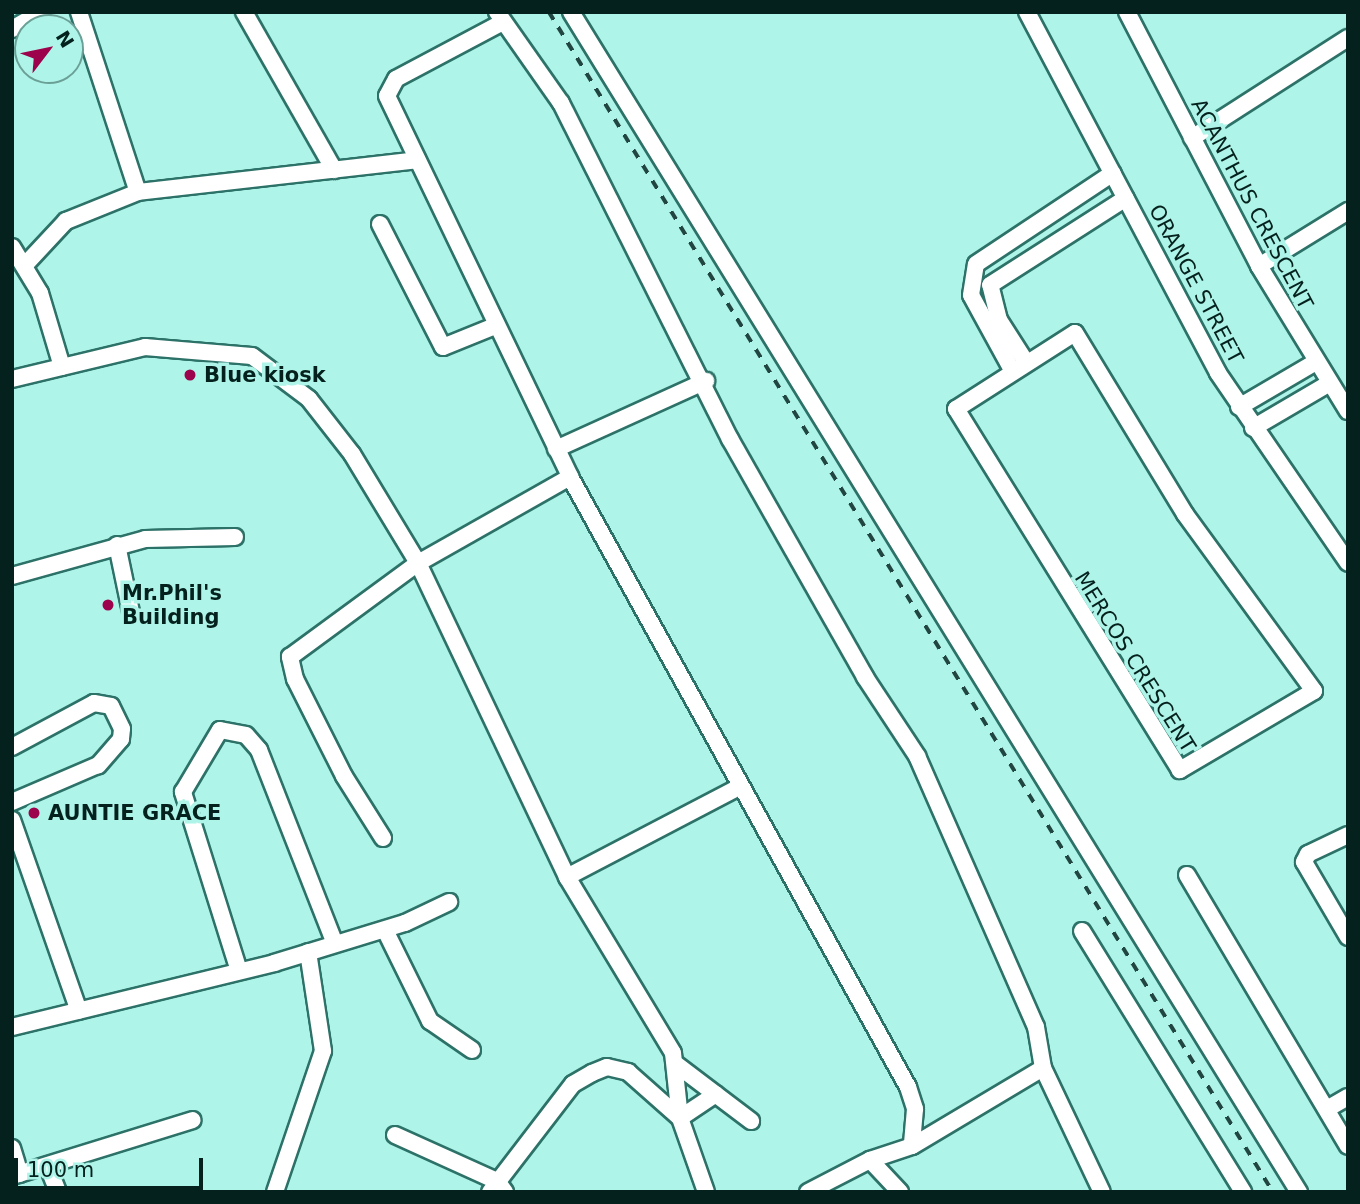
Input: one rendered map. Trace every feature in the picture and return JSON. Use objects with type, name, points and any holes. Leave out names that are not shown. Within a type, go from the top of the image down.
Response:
[{"type":"street","points":[[12,29],[42,12]]},
{"type":"street","points":[[79,12],[138,192]]},
{"type":"street","points":[[244,12],[334,170]]},
{"type":"street","points":[[571,12],[1299,1192]]},
{"type":"street","name":"ORANGE STREET","points":[[1027,12],[1239,407],[1348,563]]},
{"type":"street","name":"ACANTHUS CRESCENT","points":[[1129,13],[1259,266],[1314,363],[1348,411]]},
{"type":"street","points":[[912,1146],[915,1109],[908,1087],[570,477],[417,160],[387,87],[500,17],[561,103],[706,382],[730,439],[864,677],[917,756],[1035,1027],[1042,1068],[1102,1192]]},
{"type":"street","points":[[1192,138],[1348,38]]},
{"type":"street","points":[[24,267],[66,221],[138,192],[417,160]]},
{"type":"street","points":[[1019,366],[971,295],[976,264],[1113,173]]},
{"type":"street","points":[[1019,366],[995,310],[990,285],[1126,198]]},
{"type":"street","points":[[1259,266],[1348,211]]},
{"type":"street","points":[[380,225],[443,347],[495,326]]},
{"type":"street","points":[[12,247],[40,293],[62,367]]},
{"type":"street","name":"MERCOS CRESCENT","points":[[1067,335],[1083,337],[1185,514],[1313,686],[1308,696],[1174,769],[957,416],[961,402],[1019,366],[1067,335]]},
{"type":"street","points":[[12,379],[145,347],[252,356],[309,398],[418,563],[567,877],[677,1065],[751,1121]]},
{"type":"street","points":[[1239,407],[1314,363]]},
{"type":"street","points":[[556,449],[706,382]]},
{"type":"street","points":[[1253,428],[1328,384]]},
{"type":"street","points":[[383,838],[338,764],[295,679],[290,657],[418,563],[570,477]]},
{"type":"street","points":[[12,576],[117,545],[235,537]]},
{"type":"street","points":[[117,545],[131,612]]},
{"type":"street","points":[[12,747],[94,703],[111,706],[122,729],[121,739],[98,765],[12,802]]},
{"type":"street","points":[[239,971],[184,804],[187,782],[220,730],[246,735],[259,750],[335,944]]},
{"type":"street","points":[[567,877],[741,786]]},
{"type":"street","points":[[12,820],[79,1011]]},
{"type":"street","points":[[1348,835],[1304,862],[1348,937]]},
{"type":"street","points":[[1187,875],[1348,1146]]},
{"type":"street","points":[[12,1027],[239,971],[386,930],[449,902]]},
{"type":"street","points":[[386,930],[430,1021],[472,1050]]},
{"type":"street","points":[[1082,931],[1244,1192]]},
{"type":"street","points":[[275,1192],[323,1051],[308,952]]},
{"type":"street","points":[[677,1065],[680,1118],[706,1192]]},
{"type":"street","points":[[395,1135],[497,1188],[573,1084],[607,1067],[628,1073],[680,1118]]},
{"type":"street","points":[[808,1192],[870,1160],[912,1146],[1042,1068]]},
{"type":"street","points":[[680,1118],[716,1094]]},
{"type":"street","points":[[1327,1109],[1348,1097]]},
{"type":"street","points":[[12,1148],[16,1175],[194,1120]]},
{"type":"street","points":[[870,1160],[900,1192]]},
{"type":"street","points":[[48,1167],[58,1192]]},
{"type":"railway","points":[[549,12],[1273,1192]]},
{"type":"place","name":"Blue kiosk","points":[[190,375]]},
{"type":"place","name":"Mr.Phil's Building","points":[[108,605]]},
{"type":"place","name":"AUNTIE GRACE","points":[[34,813]]}]
